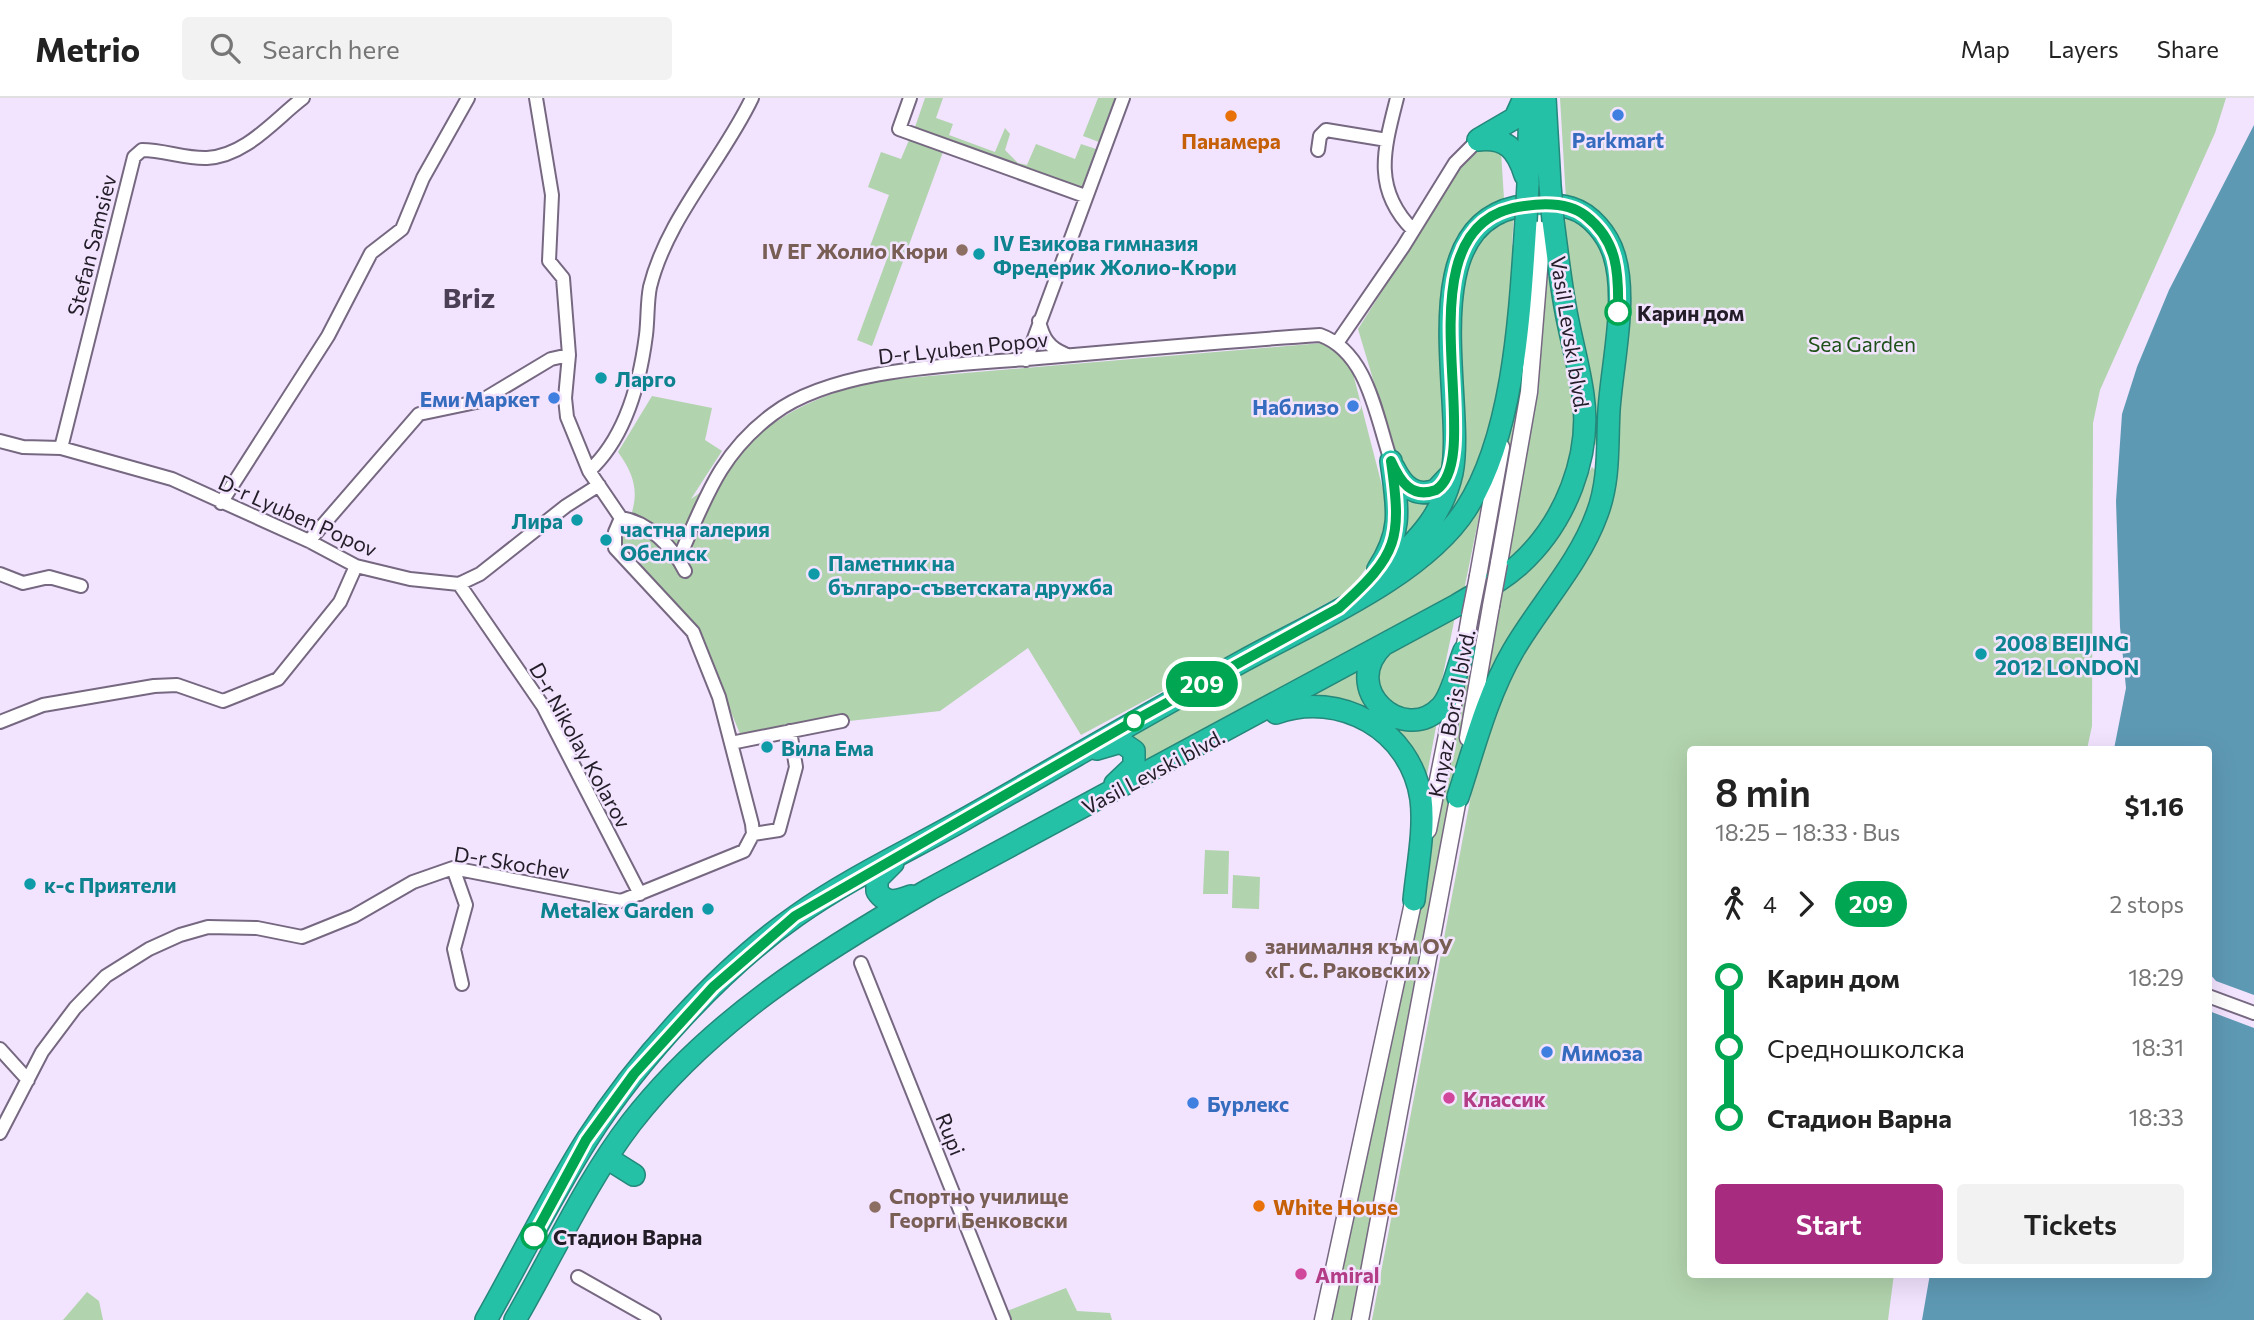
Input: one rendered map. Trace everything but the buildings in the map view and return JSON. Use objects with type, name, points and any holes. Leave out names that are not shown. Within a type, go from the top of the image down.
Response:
[{"type":"highway","points":[[1478,140],[1515,118],[1524,98]]},
{"type":"highway","name":"Knyaz Boris I blvd.","points":[[1514,365],[1541,221],[1541,185],[1530,98]]},
{"type":"highway","points":[[1541,185],[1545,144],[1545,98]]},
{"type":"highway","points":[[1478,140],[1495,139],[1512,147],[1541,185]]},
{"type":"highway","points":[[1359,598],[1427,530],[1440,509],[1452,473],[1455,439],[1449,331],[1457,269],[1469,242],[1486,222],[1503,211],[1522,206],[1567,206],[1579,211],[1603,232],[1614,252],[1619,276],[1605,485],[1591,529],[1511,655],[1494,689],[1458,797]]},
{"type":"highway","name":"Vasil Levski blvd.","points":[[515,1320],[607,1158],[631,1123],[710,1038],[804,965],[930,889],[1383,645],[1509,573],[1538,547],[1563,507],[1578,467],[1585,419],[1541,221]]},
{"type":"highway","points":[[486,1320],[582,1138],[634,1074],[742,961],[795,916],[1359,598],[1426,554],[1466,510],[1489,463],[1514,365]]},
{"type":"highway","points":[[1563,507],[1609,441]]},
{"type":"highway","points":[[1391,461],[1402,483],[1418,492],[1436,490],[1452,473]]},
{"type":"highway","points":[[1339,608],[1375,573],[1394,539],[1398,509],[1391,461]]},
{"type":"highway","points":[[1383,645],[1370,666],[1370,691],[1378,705],[1386,712],[1407,719],[1421,718],[1440,707],[1464,651]]},
{"type":"highway","points":[[1234,727],[1289,708],[1319,706],[1353,713],[1373,723],[1390,737],[1410,764],[1421,799],[1422,824],[1414,900]]},
{"type":"highway","points":[[1069,760],[1116,742],[1127,743],[1135,751],[1132,769],[1092,803]]},
{"type":"highway","points":[[902,855],[877,879],[877,891],[881,897],[894,901],[930,889]]},
{"type":"highway","points":[[607,1158],[634,1175]]},
{"type":"main road","name":"Knyaz Boris I blvd.","points":[[1360,1320],[1458,797],[1529,391],[1541,221]]},
{"type":"main road","name":"Knyaz Boris I blvd.","points":[[1323,1320],[1414,900],[1464,651],[1514,365]]},
{"type":"street","name":"Stefan Samsiev","points":[[61,448],[134,157],[142,150],[205,158],[228,155],[253,140],[303,98]]},
{"type":"street","points":[[221,503],[328,336],[371,253],[402,229],[423,178],[468,98]]},
{"type":"street","points":[[536,98],[552,195],[549,261],[563,278],[569,355],[565,408],[589,471],[621,518],[649,528],[679,558],[685,571]]},
{"type":"street","points":[[589,471],[607,454],[636,385],[646,338],[650,287],[663,254],[752,98]]},
{"type":"street","points":[[910,98],[899,129],[1084,196]]},
{"type":"street","points":[[1026,359],[1084,196],[1124,98]]},
{"type":"street","points":[[1397,98],[1387,140],[1384,184],[1396,213],[1413,230]]},
{"type":"street","points":[[1318,150],[1321,134],[1328,130],[1387,140]]},
{"type":"street","points":[[1391,461],[1358,366],[1354,358],[1337,343],[1455,163],[1478,140]]},
{"type":"street","points":[[1039,320],[1042,334],[1053,349],[1069,355]]},
{"type":"street","name":"D-r Lyuben Popov","points":[[679,558],[704,499],[727,457],[751,432],[790,403],[815,391],[873,374],[1194,343],[1320,335],[1337,343]]},
{"type":"street","points":[[309,541],[419,414],[481,401],[551,359],[569,355]]},
{"type":"street","name":"D-r Lyuben Popov","points":[[0,441],[23,447],[61,448],[172,479],[309,541],[356,566],[410,579],[459,583]]},
{"type":"street","points":[[459,583],[481,574],[566,506],[599,485]]},
{"type":"street","points":[[621,518],[615,532],[615,548],[693,632],[719,697],[753,834]]},
{"type":"street","points":[[0,722],[43,705],[154,686],[177,685],[223,701],[278,679],[340,602],[356,566]]},
{"type":"street","points":[[0,573],[23,583],[49,577],[81,586]]},
{"type":"street","name":"D-r Nikolay Kolarov","points":[[459,583],[542,706],[640,894]]},
{"type":"street","points":[[730,743],[842,720]]},
{"type":"street","name":"D-r Skochev","points":[[0,1133],[42,1052],[75,1008],[106,976],[149,948],[180,934],[208,928],[257,928],[302,937],[354,916],[413,882],[453,868],[621,901],[744,850],[753,834],[779,830],[796,767],[790,731]]},
{"type":"street","points":[[453,868],[466,905],[454,949],[462,984]]},
{"type":"street","name":"Rupi","points":[[861,963],[1004,1320]]},
{"type":"street","points":[[2212,997],[2254,1013]]},
{"type":"street","points":[[0,1049],[28,1080]]},
{"type":"street","points":[[578,1277],[654,1320]]},
{"type":"green space","points":[[925,98],[943,98],[936,118],[953,124],[949,135],[995,152],[1005,128],[1010,134],[1005,150],[1018,163],[1027,165],[1036,144],[1075,159],[1081,144],[1096,149],[1081,190],[914,130]]},
{"type":"green space","points":[[1098,98],[1116,98],[1099,142],[1083,136]]},
{"type":"green space","name":"Sea Garden","points":[[1560,98],[2226,98],[2215,133],[2100,390],[2093,423],[2092,726],[2088,746],[1687,746],[1687,1278],[1893,1278],[1888,1320],[1372,1320],[1478,758],[1508,679],[1593,539],[1624,273],[1566,199]]},
{"type":"green space","points":[[909,140],[943,152],[872,346],[857,340],[888,256],[869,249],[889,195],[868,187],[881,152],[901,159]]},
{"type":"green space","points":[[1473,148],[1501,151],[1504,199],[1483,210],[1465,226],[1456,239],[1449,259],[1442,318],[1446,473],[1423,486],[1401,473],[1358,329]]},
{"type":"green space","points":[[1540,165],[1527,357],[1460,753],[1353,1320],[1330,1320],[1452,746],[1512,423]]},
{"type":"green space","points":[[1514,212],[1512,245],[1516,246],[1496,418],[1468,497],[1430,535],[1441,521],[1453,342],[1471,243]]},
{"type":"green space","points":[[1566,215],[1598,233],[1613,273],[1599,448],[1594,443],[1594,399],[1572,293],[1564,226]]},
{"type":"green space","points":[[1546,275],[1551,279],[1573,394],[1574,429],[1570,463],[1558,496],[1538,528],[1508,561],[1530,432]]},
{"type":"green space","points":[[1322,343],[1349,358],[1388,509],[1380,550],[1349,591],[1081,735],[1028,648],[940,711],[831,723],[743,741],[697,630],[620,540],[631,516],[635,495],[631,475],[618,452],[652,396],[712,408],[705,440],[722,451],[691,499],[767,428],[795,410],[871,381]]},
{"type":"green space","points":[[1592,467],[1596,471],[1588,515],[1481,706],[1504,582],[1562,523]]},
{"type":"green space","points":[[1439,491],[1427,525],[1396,543],[1401,498]]},
{"type":"green space","points":[[1483,497],[1464,590],[1139,769],[1125,736],[1312,628]]},
{"type":"green space","points":[[1456,612],[1438,699],[1413,714],[1377,697],[1376,658]]},
{"type":"green space","points":[[1362,662],[1368,710],[1293,701]]},
{"type":"green space","points":[[1380,712],[1438,716],[1425,786]]},
{"type":"green space","points":[[1205,850],[1229,851],[1228,894],[1203,894]]},
{"type":"green space","points":[[1233,875],[1260,877],[1259,909],[1232,908]]},
{"type":"green space","points":[[1066,1288],[1077,1311],[1110,1313],[1112,1320],[1004,1320],[1002,1313]]},
{"type":"green space","points":[[87,1292],[99,1301],[103,1320],[63,1320]]},
{"type":"water","points":[[2254,125],[2254,995],[2216,981],[2212,976],[2212,746],[2115,746],[2126,688],[2120,627],[2116,501],[2122,414],[2137,367],[2169,290]]},
{"type":"water","points":[[2212,1012],[2254,1028],[2254,1320],[1922,1320],[1929,1278],[2212,1278]]},
{"type":"bus line","name":"209","points":[[534,1236],[586,1140],[634,1074],[713,987],[795,916],[1132,722],[1339,608],[1368,582],[1386,556],[1397,529],[1398,509],[1391,461],[1399,479],[1412,491],[1432,492],[1444,485],[1452,473],[1455,439],[1449,331],[1452,294],[1464,250],[1486,222],[1508,209],[1531,205],[1567,206],[1588,217],[1603,232],[1614,252],[1619,276],[1618,312]]},
{"type":"place","name":"Parkmart","points":[[1618,115]]},
{"type":"place","name":"Панамера","points":[[1231,116]]},
{"type":"place","name":"IV ЕГ Жолио Кюри","points":[[962,250]]},
{"type":"place","name":"IV Езикова гимназия Фредерик Жолио-Кюри","points":[[979,254]]},
{"type":"place","name":"Карин дом","points":[[1618,312]]},
{"type":"place","name":"Ларго","points":[[601,378]]},
{"type":"place","name":"Еми Маркет","points":[[554,398]]},
{"type":"place","name":"Наблизо","points":[[1353,406]]},
{"type":"place","name":"Лира","points":[[577,520]]},
{"type":"place","name":"частна галерия Обелиск","points":[[606,540]]},
{"type":"place","name":"Паметник на българо-съветската дружба","points":[[814,574]]},
{"type":"place","name":"2008 BEIJING 2012 LONDON","points":[[1981,654]]},
{"type":"place","name":"Вила Ема","points":[[767,747]]},
{"type":"place","name":"к-с Приятели","points":[[30,884]]},
{"type":"place","name":"Metalex Garden","points":[[708,909]]},
{"type":"place","name":"занималня към ОУ «Г. С. Раковски»","points":[[1251,957]]},
{"type":"place","name":"Мимоза","points":[[1547,1052]]},
{"type":"place","name":"Классик","points":[[1449,1098]]},
{"type":"place","name":"Бурлекс","points":[[1193,1103]]},
{"type":"place","name":"White House","points":[[1259,1206]]},
{"type":"place","name":"Спортно училище Георги Бенковски","points":[[875,1207]]},
{"type":"place","name":"Стадион Варна","points":[[534,1236]]},
{"type":"place","name":"Amiral","points":[[1301,1274]]},
{"type":"district","name":"Briz","points":[[469,297]]}]
